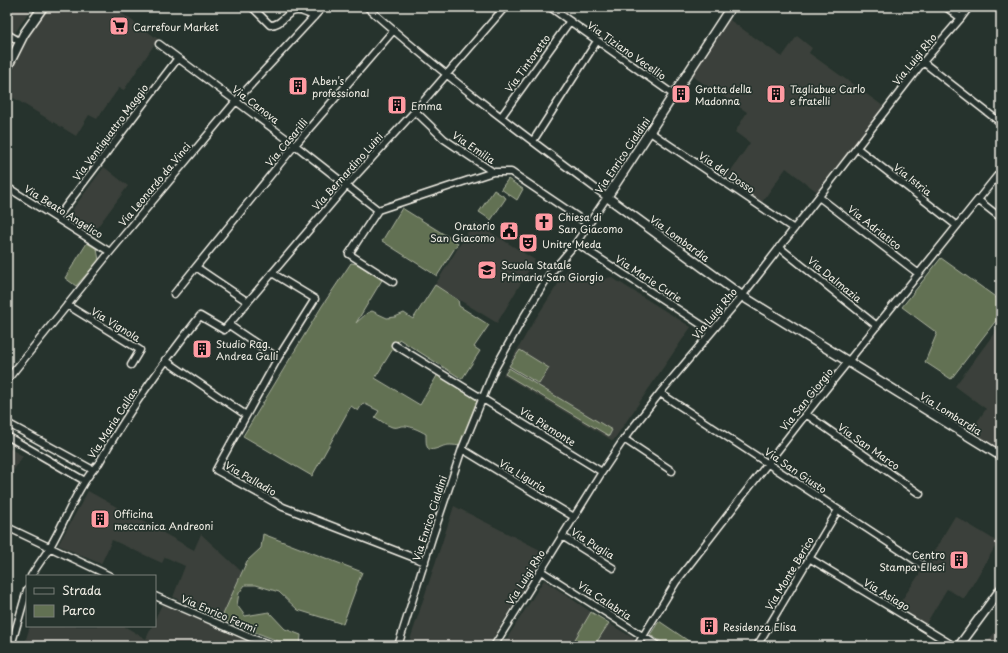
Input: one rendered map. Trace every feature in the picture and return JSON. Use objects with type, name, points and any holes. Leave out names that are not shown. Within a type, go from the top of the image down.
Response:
[{"type":"street","points":[[7,68],[28,26],[43,7]]},
{"type":"street","points":[[252,7],[270,25],[277,24],[293,10],[304,11],[314,17]]},
{"type":"street","name":"Via Leonardo da Vinci","points":[[7,380],[110,252],[236,101],[323,7]]},
{"type":"street","name":"Via Lombardia","points":[[367,7],[393,31],[501,117],[742,296],[1001,456]]},
{"type":"street","name":"Via Bernardino Luini","points":[[228,325],[347,185],[414,112],[505,7]]},
{"type":"street","name":"Via Tiziano Vecellio","points":[[550,7],[674,95]]},
{"type":"street","name":"Via Enrico Cialdini","points":[[398,646],[462,449],[482,397],[499,359],[549,275],[576,242],[607,197],[731,7]]},
{"type":"street","points":[[946,7],[961,18]]},
{"type":"street","name":"Via Luigi Rho","points":[[494,646],[624,439],[711,331],[742,296],[923,62],[970,7]]},
{"type":"street","name":"Via Tintoretto","points":[[501,117],[570,21]]},
{"type":"street","name":"Via Casarilli","points":[[174,294],[295,145],[393,31]]},
{"type":"street","points":[[7,34],[19,42]]},
{"type":"street","points":[[533,141],[597,41]]},
{"type":"street","name":"Via Canova","points":[[159,44],[295,145],[378,210]]},
{"type":"street","name":"Via Ventiquattro Maggio","points":[[57,218],[178,58]]},
{"type":"street","points":[[923,62],[1001,123]]},
{"type":"street","name":"Via Emilia","points":[[414,112],[444,139],[493,172],[511,172],[588,224]]},
{"type":"street","name":"Via del Dosso","points":[[650,132],[794,229]]},
{"type":"street","name":"Via Istria","points":[[857,148],[957,226]]},
{"type":"street","name":"Via San Giorgio","points":[[637,646],[676,582],[806,414],[1001,171]]},
{"type":"street","points":[[393,282],[349,254],[378,210],[493,172]]},
{"type":"street","name":"Via Beato Angelico","points":[[7,187],[110,252]]},
{"type":"street","name":"Via Adriatico","points":[[819,197],[918,274]]},
{"type":"street","points":[[978,200],[1001,218]]},
{"type":"street","name":"Via Marie Curie","points":[[576,242],[711,331]]},
{"type":"street","name":"Via Dalmazia","points":[[779,248],[877,326]]},
{"type":"street","points":[[196,267],[248,302]]},
{"type":"street","points":[[165,360],[246,415],[278,358],[315,299],[272,273]]},
{"type":"street","name":"Via Vignola","points":[[67,305],[140,350],[132,365]]},
{"type":"street","name":"Via Maria Callas","points":[[32,575],[50,547],[85,481],[99,464],[132,409],[165,360],[200,316],[224,330],[228,325]]},
{"type":"street","points":[[228,325],[278,358]]},
{"type":"street","points":[[395,345],[482,397]]},
{"type":"street","name":"Via San Giusto","points":[[660,393],[921,564]]},
{"type":"street","name":"Via Piemonte","points":[[482,397],[602,472]]},
{"type":"street","name":"Via San Marco","points":[[806,414],[920,494]]},
{"type":"street","name":"Via Palladio","points":[[246,415],[216,470],[282,507],[425,562]]},
{"type":"street","points":[[7,423],[93,470]]},
{"type":"street","points":[[7,436],[85,481]]},
{"type":"street","points":[[624,439],[672,471]]},
{"type":"street","name":"Via Liguria","points":[[462,449],[574,517]]},
{"type":"street","name":"Via Monte Berico","points":[[758,646],[838,510]]},
{"type":"street","points":[[7,527],[108,575]]},
{"type":"street","name":"Via Puglia","points":[[562,536],[613,568]]},
{"type":"street","name":"Via Asiago","points":[[809,558],[954,646]]},
{"type":"street","name":"Via Calabria","points":[[540,571],[658,646]]},
{"type":"street","points":[[959,646],[1001,590]]},
{"type":"street","points":[[12,646],[26,594]]},
{"type":"street","name":"Via Enrico Fermi","points":[[156,596],[244,635],[275,646]]},
{"type":"shaded area","points":[[7,7],[32,7],[15,33],[7,28]]},
{"type":"shaded area","points":[[51,7],[113,7],[158,39],[124,90],[119,88],[97,119],[89,115],[76,136],[7,94],[7,78],[32,27]]},
{"type":"shaded area","points":[[727,18],[782,57],[797,36],[812,48],[809,53],[886,108],[820,194],[786,168],[760,205],[725,179],[750,143],[735,132],[747,112],[689,74]]},
{"type":"shaded area","points":[[104,167],[128,186],[93,233],[66,218]]},
{"type":"shaded area","name":"Scuola Statale Primaria San Giorgio","points":[[474,222],[535,260],[497,323],[435,285]]},
{"type":"shaded area","points":[[569,267],[594,282],[611,277],[691,327],[613,441],[503,375],[532,324]]},
{"type":"shaded area","points":[[1001,324],[1001,454],[968,435],[986,409],[955,386]]},
{"type":"shaded area","points":[[7,447],[23,456],[7,480]]},
{"type":"shaded area","points":[[88,491],[194,550],[201,534],[242,572],[221,619],[173,597],[185,566],[165,557],[162,563],[112,540],[101,564],[58,545]]},
{"type":"shaded area","points":[[454,506],[546,553],[488,646],[408,646]]},
{"type":"shaded area","points":[[955,516],[998,542],[964,599],[947,589],[924,627],[899,604],[925,566]]},
{"type":"shaded area","points":[[544,580],[636,640],[632,646],[502,646]]},
{"type":"shaded area","points":[[162,604],[254,644],[255,646],[24,646],[30,627],[126,627],[146,639],[152,627],[156,627],[156,617]]},
{"type":"shaded area","points":[[1001,624],[1001,646],[994,646],[988,641]]},
{"type":"green space","points":[[508,179],[523,189],[517,200],[501,189]]},
{"type":"green space","points":[[494,190],[506,198],[491,220],[479,212]]},
{"type":"green space","points":[[402,208],[458,243],[437,276],[382,241]]},
{"type":"green space","points":[[87,243],[97,249],[99,260],[76,286],[65,278]]},
{"type":"green space","points":[[941,258],[1001,301],[1001,314],[951,379],[925,362],[937,333],[902,307]]},
{"type":"green space","points":[[351,263],[357,264],[382,280],[356,323],[367,313],[372,311],[387,318],[395,317],[404,313],[413,319],[435,285],[458,300],[459,306],[489,325],[474,347],[480,351],[462,379],[399,339],[375,378],[420,405],[438,374],[478,398],[460,446],[448,445],[436,449],[428,448],[426,443],[426,434],[423,432],[407,426],[395,427],[385,424],[375,417],[379,411],[363,403],[358,411],[351,406],[312,476],[243,436],[322,306]]},
{"type":"green space","points":[[520,350],[549,368],[539,384],[509,366]]},
{"type":"green space","points":[[509,368],[612,430],[609,436],[505,374]]},
{"type":"green space","points":[[263,534],[362,572],[343,624],[298,610],[279,592],[256,585],[245,585],[239,593],[237,605],[245,616],[269,612],[285,629],[301,635],[300,646],[291,646],[221,619],[247,561],[261,548]]},
{"type":"green space","points":[[591,612],[609,623],[594,646],[571,646]]},
{"type":"green space","points":[[659,621],[696,646],[668,646],[650,635]]},
{"type":"place","name":"Carrefour Market","points":[[119,26]]},
{"type":"place","name":"Aben's professional","points":[[298,86]]},
{"type":"place","name":"Grotta della Madonna","points":[[681,94]]},
{"type":"place","name":"Tagliabue Carlo e fratelli","points":[[776,94]]},
{"type":"place","name":"Emma","points":[[397,105]]},
{"type":"place","name":"Chiesa di San Giacomo","points":[[544,222]]},
{"type":"place","name":"Oratorio San Giacomo","points":[[509,231]]},
{"type":"place","name":"Unitre Meda","points":[[528,243]]},
{"type":"place","name":"Scuola Statale Primaria San Giorgio","points":[[487,270]]},
{"type":"place","name":"Studio Rag. Andrea Galli","points":[[202,349]]},
{"type":"place","name":"Officina meccanica Andreoni","points":[[100,519]]},
{"type":"place","name":"Centro Stampa Elleci","points":[[959,560]]},
{"type":"place","name":"Residenza Elisa","points":[[709,626]]}]
